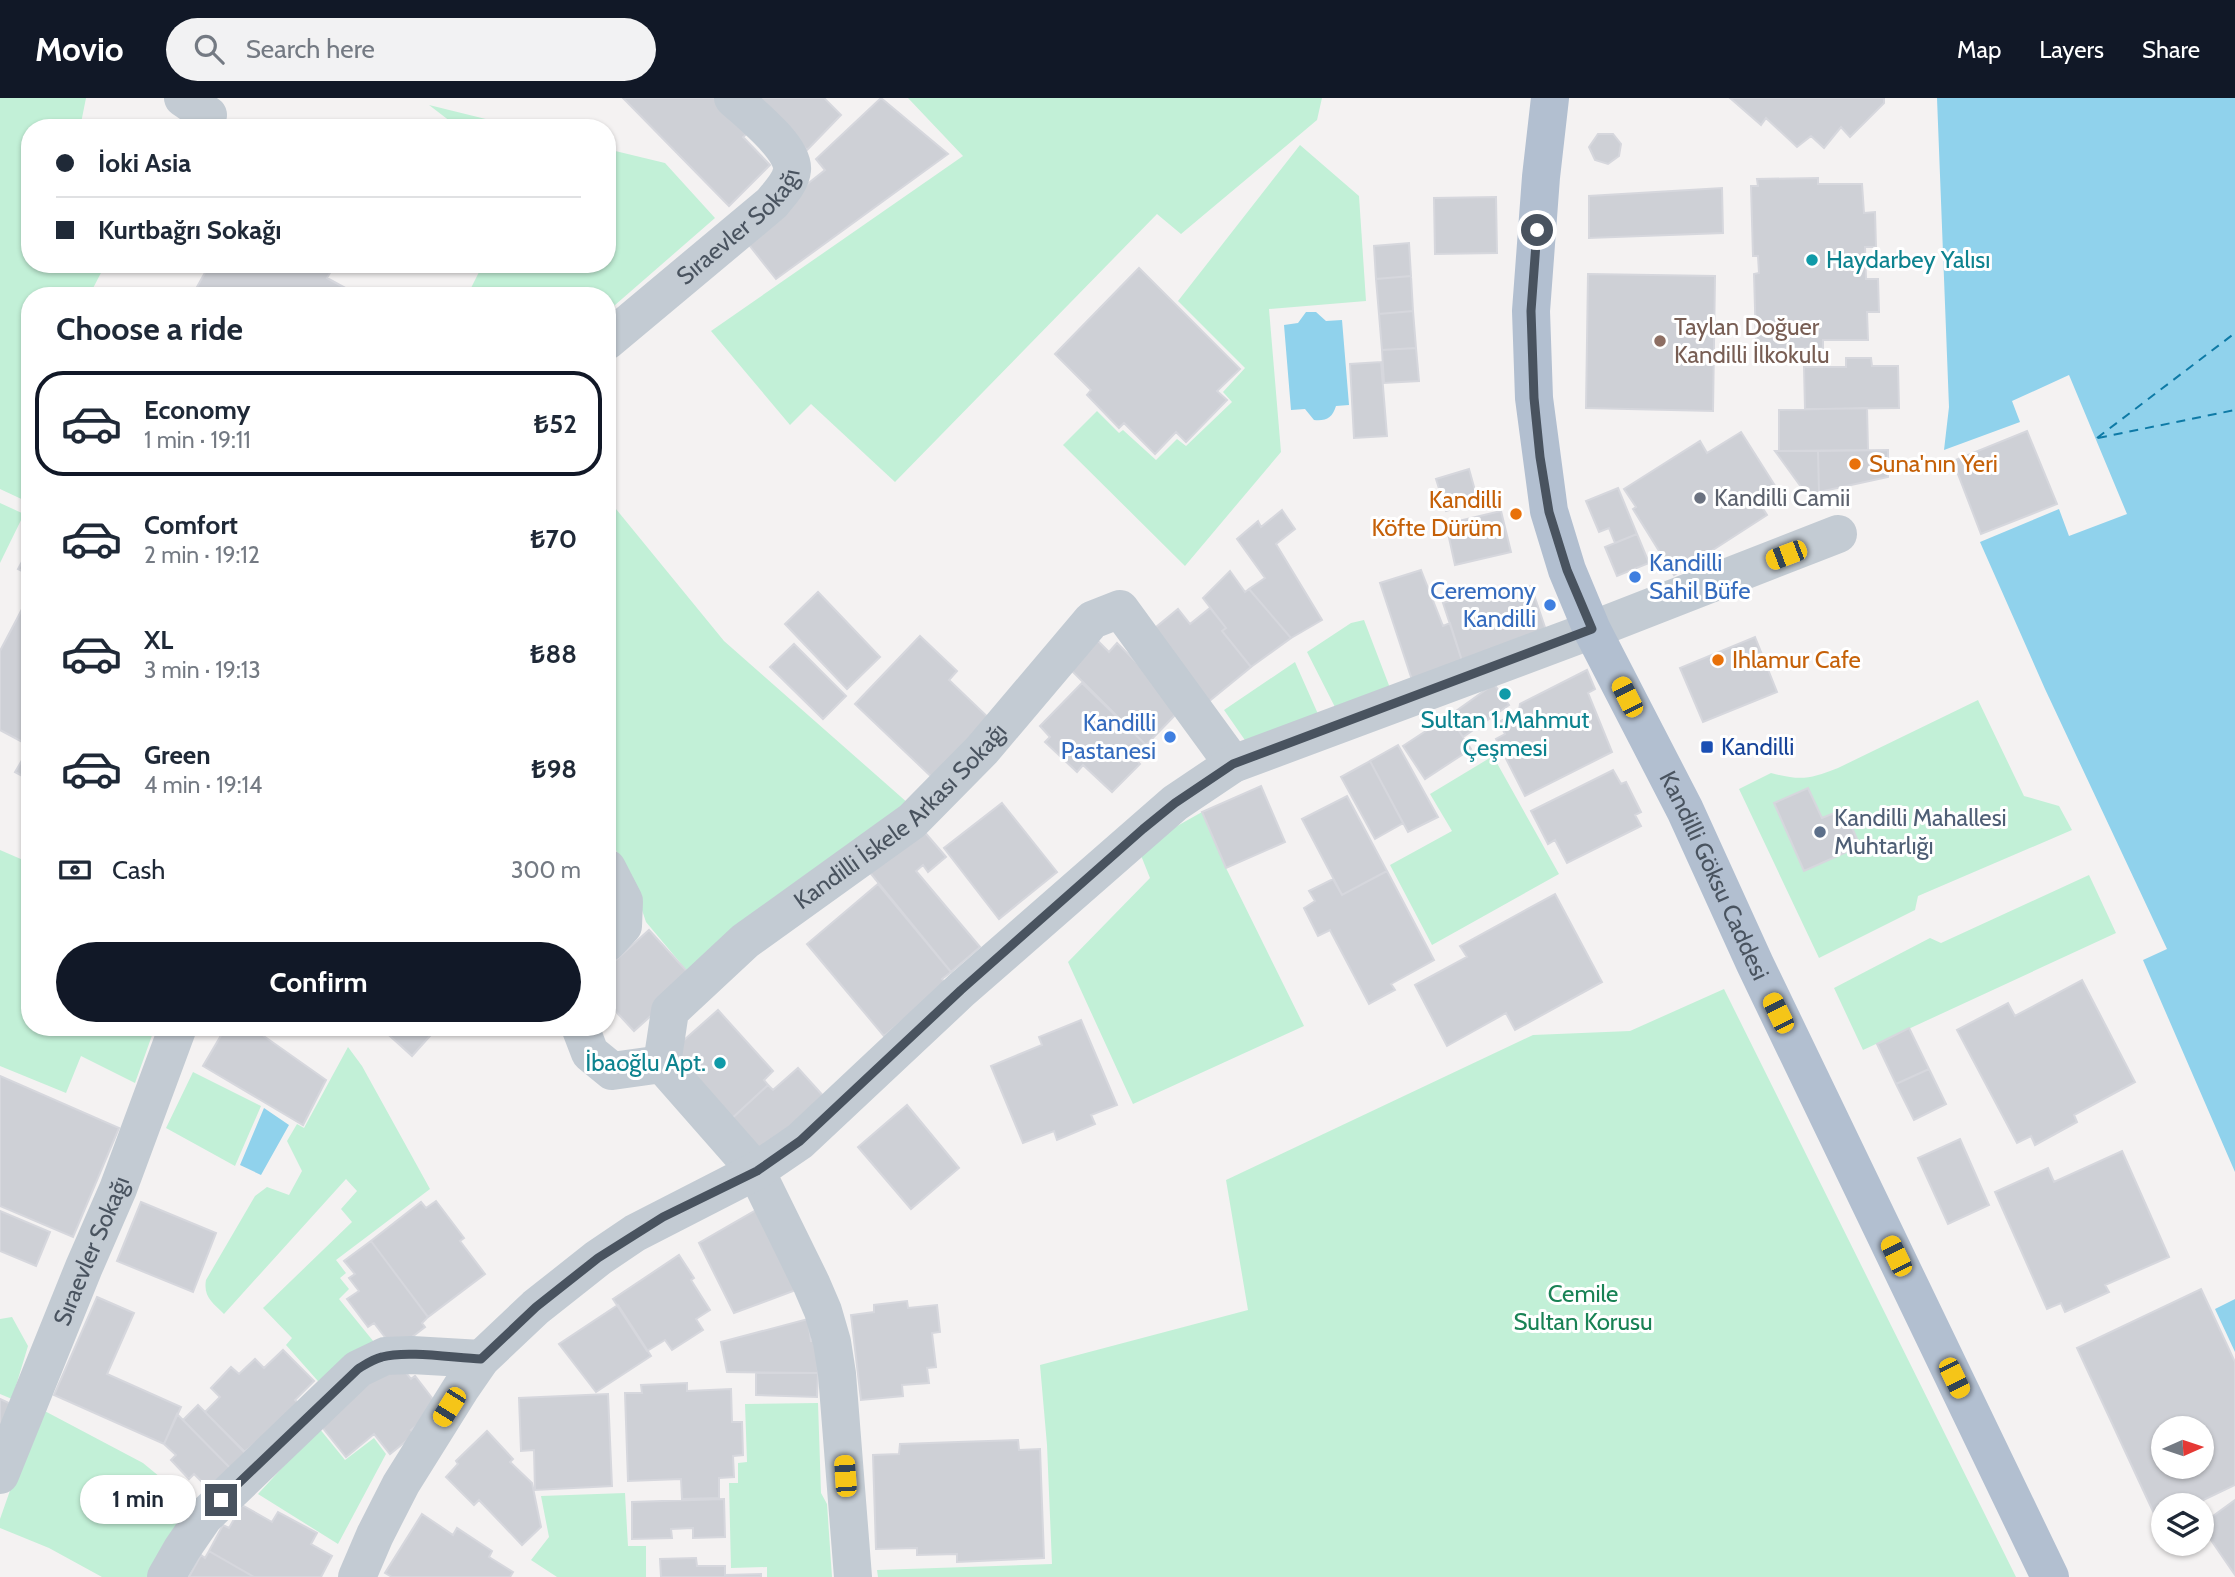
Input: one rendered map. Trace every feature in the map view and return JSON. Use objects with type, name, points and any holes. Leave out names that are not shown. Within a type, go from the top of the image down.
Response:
[{"type":"main road","name":"Kandilli Göksu Caddesi","points":[[1550,98],[1531,311],[1534,398],[1549,512],[1567,570],[1592,629],[1685,810],[1755,964],[2050,1577]]},
{"type":"street","name":"Sıraevler Sokağı","points":[[616,333],[772,203],[786,184],[792,170],[791,158],[773,136],[733,98]]},
{"type":"street","points":[[357,1577],[374,1535],[401,1484],[481,1359],[536,1307],[607,1251],[663,1217],[757,1171],[818,1126],[961,990],[1175,803],[1233,764],[1838,534]]},
{"type":"street","name":"Kandilli İskele Arkası Sokağı","points":[[662,1064],[670,1011],[745,941],[912,821],[982,750],[1092,621],[1107,613],[1119,609],[1233,764]]},
{"type":"street","points":[[616,885],[624,901],[623,926],[616,933]]},
{"type":"street","name":"Sıraevler Sokağı","points":[[0,1475],[83,1268],[118,1189],[174,1036]]},
{"type":"street","points":[[583,1036],[590,1053],[612,1071],[662,1064],[757,1171],[811,1283],[832,1342],[837,1374],[853,1577]]},
{"type":"street","points":[[166,1577],[204,1517],[358,1369],[385,1356],[481,1359]]},
{"type":"green space","points":[[0,98],[86,98],[82,119],[21,119],[21,273],[101,273],[94,287],[21,287],[21,499],[0,489]]},
{"type":"green space","points":[[908,98],[1322,98],[1317,120],[1181,234],[1157,214],[895,482],[811,404],[790,425],[711,331],[963,156]]},
{"type":"green space","points":[[429,105],[486,119],[447,119]]},
{"type":"green space","points":[[1300,145],[1359,196],[1366,301],[1269,309],[1281,452],[1185,566],[1063,445],[1097,411],[1119,433],[1123,430],[1156,460],[1177,439],[1186,446],[1232,402],[1223,392],[1245,368],[1178,301]]},
{"type":"green space","points":[[616,151],[665,163],[715,218],[616,304],[616,287],[472,287],[478,273],[616,273]]},
{"type":"green space","points":[[0,503],[21,513],[21,520],[0,563]]},
{"type":"green space","points":[[616,509],[724,641],[909,804],[693,978],[646,922],[630,874],[616,850]]},
{"type":"green space","points":[[1364,620],[1390,688],[1337,711],[1307,652],[1351,623]]},
{"type":"green space","points":[[1295,662],[1318,714],[1249,746],[1224,710]]},
{"type":"green space","points":[[1978,700],[2024,796],[2059,806],[2072,830],[1918,896],[1915,910],[1819,958],[1739,789],[1771,773],[1798,778],[1828,772]]},
{"type":"green space","points":[[1493,756],[1559,874],[1432,945],[1390,865],[1452,831],[1430,794]]},
{"type":"green space","points":[[1202,812],[1226,868],[1304,1026],[1133,1104],[1068,962],[1150,878],[1138,848]]},
{"type":"green space","points":[[0,850],[21,859],[21,1036],[152,1036],[135,1083],[81,1056],[66,1093],[0,1066]]},
{"type":"green space","points":[[2089,875],[2116,933],[1863,1050],[1834,988],[1930,938],[1941,943]]},
{"type":"green space","name":"Cemile Sultan Korusu","points":[[1724,989],[2016,1577],[878,1577],[877,1570],[1052,1564],[1047,1445],[1040,1365],[1248,1310],[1226,1180],[1533,1035],[1630,1031]]},
{"type":"green space","points":[[348,1047],[362,1066],[430,1189],[336,1260],[346,1273],[340,1278],[349,1289],[339,1299],[378,1347],[325,1389],[286,1345],[292,1338],[263,1308],[352,1222],[341,1209],[357,1191],[346,1179],[224,1314],[210,1299],[205,1286],[255,1196],[267,1187],[289,1195],[302,1171],[287,1141],[297,1124],[304,1128]]},
{"type":"green space","points":[[193,1072],[261,1106],[235,1166],[166,1128]]},
{"type":"green space","points":[[12,1317],[28,1346],[12,1399],[0,1394],[0,1319]]},
{"type":"green space","points":[[818,1403],[821,1493],[827,1504],[832,1577],[767,1577],[767,1567],[731,1568],[729,1483],[738,1483],[738,1463],[747,1462],[745,1404]]},
{"type":"green space","points":[[39,1408],[143,1463],[160,1477],[197,1517],[160,1577],[102,1577],[49,1548],[0,1528],[0,1519]]},
{"type":"green space","points":[[319,1428],[345,1460],[374,1438],[386,1454],[338,1544],[258,1494]]},
{"type":"green space","points":[[625,1493],[628,1546],[646,1546],[646,1577],[557,1577],[531,1560],[549,1537],[541,1496]]},
{"type":"water","points":[[1937,98],[2235,98],[2235,1172],[2143,960],[2167,949],[2045,689],[1980,542],[2059,509],[2069,536],[2127,514],[2069,375],[2012,401],[2020,422],[1944,450],[1949,407]]},
{"type":"water","points":[[1306,312],[1316,312],[1326,321],[1342,320],[1349,405],[1336,406],[1331,416],[1322,420],[1314,420],[1305,409],[1291,410],[1284,325],[1298,323]]},
{"type":"water","points":[[264,1108],[289,1125],[261,1175],[240,1165]]},
{"type":"water","points":[[2235,1299],[2235,1352],[2215,1309]]},
{"type":"building","points":[[623,98],[714,98],[748,133],[743,137],[770,165],[729,206]]},
{"type":"building","points":[[754,98],[824,98],[841,115],[807,150]]},
{"type":"building","points":[[881,98],[948,154],[776,279],[742,236],[825,170],[816,159]]},
{"type":"building","points":[[1730,98],[1884,98],[1884,103],[1850,137],[1841,127],[1824,148],[1811,136],[1797,147],[1766,118],[1761,125]]},
{"type":"building","points":[[1598,134],[1613,134],[1621,144],[1619,156],[1608,164],[1595,160],[1589,147]]},
{"type":"building","name":"Haydarbey Yalısı","points":[[1818,178],[1818,184],[1862,184],[1864,213],[1875,212],[1876,247],[1865,247],[1866,279],[1878,279],[1879,312],[1867,312],[1868,340],[1823,340],[1823,348],[1765,349],[1765,342],[1756,342],[1754,274],[1759,273],[1758,256],[1753,256],[1751,186],[1758,186],[1757,179]]},
{"type":"building","points":[[1722,188],[1723,233],[1589,238],[1589,196]]},
{"type":"building","points":[[1496,197],[1497,253],[1435,254],[1434,198]]},
{"type":"building","points":[[1409,243],[1411,276],[1376,279],[1374,246]]},
{"type":"building","points":[[1139,268],[1240,369],[1217,391],[1227,400],[1186,442],[1176,432],[1155,454],[1124,423],[1119,428],[1087,395],[1091,390],[1055,354]]},
{"type":"building","points":[[205,273],[330,273],[327,278],[344,287],[197,287]]},
{"type":"building","points":[[1588,274],[1715,276],[1713,411],[1586,408]]},
{"type":"building","points":[[1411,276],[1413,311],[1379,314],[1376,279]]},
{"type":"building","points":[[1413,311],[1416,348],[1382,350],[1379,314]]},
{"type":"building","points":[[1416,348],[1419,381],[1384,383],[1382,350]]},
{"type":"building","points":[[1846,358],[1871,358],[1872,366],[1898,366],[1899,408],[1805,409],[1804,367],[1846,367]]},
{"type":"building","points":[[1381,362],[1387,436],[1354,438],[1350,364]]},
{"type":"building","points":[[1867,408],[1868,450],[1779,451],[1779,410]]},
{"type":"building","points":[[2027,431],[2057,504],[1981,534],[1953,461]]},
{"type":"building","name":"Kandilli Camii","points":[[1741,432],[1779,492],[1760,504],[1767,515],[1674,575],[1633,509],[1636,507],[1624,489],[1700,441],[1707,453]]},
{"type":"building","points":[[1888,450],[1888,477],[1819,492],[1818,451]]},
{"type":"building","points":[[1775,451],[1818,451],[1819,492],[1807,495]]},
{"type":"building","points":[[1469,469],[1478,501],[1446,511],[1436,479]]},
{"type":"building","points":[[1618,488],[1637,534],[1615,543],[1609,528],[1599,532],[1586,501]]},
{"type":"building","points":[[1282,510],[1295,529],[1276,544],[1322,620],[1291,638],[1249,589],[1265,578],[1237,539],[1258,521],[1261,527]]},
{"type":"building","points":[[1501,511],[1511,552],[1455,565],[1446,524]]},
{"type":"building","points":[[1637,534],[1649,563],[1617,576],[1605,547]]},
{"type":"building","points":[[1421,570],[1443,626],[1450,623],[1464,667],[1414,686],[1380,583]]},
{"type":"building","points":[[1230,571],[1245,592],[1249,589],[1291,638],[1251,667],[1222,631],[1226,628],[1203,598]]},
{"type":"building","points":[[1531,586],[1549,639],[1464,667],[1443,603],[1481,591],[1484,599]]},
{"type":"building","points":[[818,592],[880,657],[847,689],[785,624]]},
{"type":"building","points":[[1210,608],[1226,628],[1222,631],[1251,667],[1202,707],[1150,632],[1178,609],[1190,624]]},
{"type":"building","points":[[21,611],[21,741],[0,730],[0,651]]},
{"type":"building","points":[[920,636],[957,671],[949,680],[995,724],[939,784],[855,704]]},
{"type":"building","points":[[1755,637],[1777,692],[1703,722],[1680,668]]},
{"type":"building","points":[[1098,641],[1109,652],[1117,643],[1182,708],[1146,745],[1070,669]]},
{"type":"building","points":[[794,644],[846,696],[823,719],[770,667]]},
{"type":"building","points":[[1587,670],[1595,689],[1588,693],[1612,752],[1525,796],[1496,739],[1505,734],[1499,722],[1519,711],[1520,704]]},
{"type":"building","points":[[1082,683],[1146,745],[1134,757],[1140,764],[1112,792],[1083,765],[1077,772],[1045,742],[1050,737],[1040,726]]},
{"type":"building","points":[[1494,684],[1509,705],[1463,737],[1449,716]]},
{"type":"building","points":[[1449,716],[1471,749],[1425,779],[1403,746]]},
{"type":"building","points":[[1398,745],[1438,817],[1408,832],[1370,761]]},
{"type":"building","points":[[1370,761],[1403,823],[1375,839],[1341,777]]},
{"type":"building","points":[[21,762],[21,775],[15,772]]},
{"type":"building","points":[[1613,770],[1621,784],[1626,782],[1641,812],[1635,815],[1641,826],[1567,863],[1555,840],[1548,844],[1531,811]]},
{"type":"building","points":[[1261,786],[1285,842],[1226,868],[1202,812]]},
{"type":"building","name":"Kandilli Mahallesi Muhtarlığı","points":[[1808,788],[1822,818],[1844,809],[1860,846],[1804,871],[1774,803]]},
{"type":"building","points":[[1347,796],[1387,871],[1342,895],[1302,819]]},
{"type":"building","points":[[1002,803],[1057,872],[999,919],[944,848]]},
{"type":"building","points":[[922,829],[946,857],[928,872],[923,865],[916,871],[980,947],[951,972],[867,869]]},
{"type":"building","points":[[1387,871],[1434,960],[1391,984],[1395,990],[1369,1004],[1330,930],[1318,936],[1304,908],[1315,901],[1309,891],[1333,879],[1342,895]]},
{"type":"building","points":[[878,884],[951,972],[942,979],[946,984],[884,1036],[807,944]]},
{"type":"building","points":[[1555,894],[1602,982],[1515,1030],[1506,1013],[1447,1046],[1415,985],[1467,957],[1460,946]]},
{"type":"building","points":[[649,930],[693,978],[634,1031],[616,1012],[616,960]]},
{"type":"building","points":[[2082,980],[2135,1082],[2074,1115],[2077,1122],[2035,1145],[2031,1136],[2017,1143],[1957,1030],[2008,1003],[2015,1016]]},
{"type":"building","name":"İbaoğlu Apt.","points":[[718,1010],[773,1071],[764,1080],[768,1085],[728,1122],[667,1055]]},
{"type":"building","points":[[1081,1020],[1117,1105],[1091,1115],[1095,1124],[1057,1140],[1054,1131],[1023,1143],[991,1066],[1042,1045],[1039,1037]]},
{"type":"building","points":[[1909,1028],[1929,1069],[1896,1084],[1877,1044]]},
{"type":"building","points":[[221,1036],[264,1036],[326,1080],[303,1125],[203,1066]]},
{"type":"building","points":[[390,1036],[430,1036],[412,1056]]},
{"type":"building","points":[[798,1068],[826,1099],[760,1159],[728,1122],[768,1085],[773,1090]]},
{"type":"building","points":[[1929,1069],[1946,1104],[1914,1120],[1896,1084]]},
{"type":"building","points":[[0,1076],[119,1128],[73,1237],[0,1206]]},
{"type":"building","points":[[907,1105],[959,1168],[911,1209],[858,1147]]},
{"type":"building","points":[[1960,1139],[1989,1205],[1948,1224],[1918,1158]]},
{"type":"building","points":[[2122,1151],[2169,1257],[2105,1285],[2109,1292],[2065,1312],[2061,1303],[2047,1309],[1995,1192],[2048,1168],[2054,1182]]},
{"type":"building","points":[[436,1201],[464,1238],[460,1241],[485,1274],[428,1317],[371,1241],[421,1202],[426,1208]]},
{"type":"building","points":[[141,1202],[216,1233],[193,1292],[117,1261]]},
{"type":"building","points":[[758,1209],[796,1290],[734,1313],[699,1243]]},
{"type":"building","points":[[0,1211],[50,1232],[36,1266],[0,1251]]},
{"type":"building","points":[[371,1241],[428,1317],[422,1323],[425,1327],[395,1350],[374,1323],[368,1327],[347,1299],[359,1291],[349,1278],[355,1274],[344,1261]]},
{"type":"building","points":[[679,1255],[710,1310],[696,1319],[703,1330],[672,1350],[665,1340],[647,1351],[613,1299]]},
{"type":"building","points":[[2201,1289],[2235,1362],[2235,1485],[2214,1495],[2151,1493],[2151,1507],[2077,1348]]},
{"type":"building","points":[[97,1297],[134,1313],[107,1374],[181,1407],[164,1444],[54,1395]]},
{"type":"building","points":[[907,1301],[908,1308],[937,1305],[940,1332],[932,1333],[936,1367],[927,1368],[929,1383],[902,1385],[903,1396],[861,1400],[851,1315],[874,1312],[874,1305]]},
{"type":"building","points":[[618,1305],[651,1356],[596,1392],[559,1344]]},
{"type":"building","points":[[808,1319],[811,1341],[817,1341],[818,1373],[727,1372],[721,1342]]},
{"type":"building","points":[[283,1350],[314,1381],[295,1400],[302,1407],[244,1452],[205,1412],[220,1397],[211,1388],[231,1367],[239,1374],[255,1359],[264,1368]]},
{"type":"building","points":[[396,1361],[411,1379],[415,1376],[439,1407],[411,1430],[415,1434],[390,1454],[374,1434],[346,1457],[318,1422]]},
{"type":"building","points":[[756,1373],[818,1373],[817,1397],[756,1395]]},
{"type":"building","points":[[687,1383],[687,1391],[731,1389],[732,1422],[742,1422],[743,1455],[733,1456],[734,1477],[719,1478],[719,1498],[682,1499],[681,1479],[628,1481],[625,1393],[642,1393],[641,1385]]},
{"type":"building","points":[[608,1394],[612,1486],[535,1490],[534,1450],[521,1451],[519,1398]]},
{"type":"building","points":[[0,1399],[11,1404],[0,1430]]},
{"type":"building","points":[[198,1405],[251,1458],[236,1474],[183,1420]]},
{"type":"building","points":[[177,1414],[230,1468],[213,1493],[194,1474],[189,1479],[171,1460],[176,1455],[164,1444]]},
{"type":"building","points":[[487,1431],[513,1459],[510,1462],[532,1483],[541,1527],[522,1545],[479,1500],[474,1505],[446,1477],[458,1464],[456,1461]]},
{"type":"building","points":[[1018,1440],[1019,1450],[1040,1449],[1044,1558],[957,1562],[957,1554],[917,1555],[917,1548],[876,1549],[873,1455],[899,1454],[900,1444]]},
{"type":"building","points":[[724,1499],[725,1537],[693,1538],[693,1528],[671,1529],[672,1538],[632,1539],[632,1502]]},
{"type":"building","points":[[2235,1500],[2235,1575],[2214,1544],[2214,1515]]},
{"type":"building","points":[[242,1505],[272,1522],[278,1512],[317,1533],[311,1544],[332,1556],[321,1577],[254,1577],[209,1551],[223,1525],[229,1528]]},
{"type":"building","points":[[422,1514],[453,1535],[457,1528],[492,1551],[489,1557],[513,1572],[510,1577],[392,1577],[385,1573]]},
{"type":"building","points":[[209,1551],[254,1577],[189,1577],[201,1555],[205,1558]]},
{"type":"building","points":[[696,1558],[697,1566],[725,1566],[725,1575],[761,1574],[761,1577],[661,1577],[660,1559]]},
{"type":"ferry route","points":[[2097,438],[2235,333]]},
{"type":"ferry route","points":[[2098,438],[2235,410]]},
{"type":"place","name":"Haydarbey Yalısı","points":[[1812,260]]},
{"type":"place","name":"Taylan Doğuer Kandilli İlkokulu","points":[[1660,341]]},
{"type":"place","name":"Suna'nın Yeri","points":[[1855,464]]},
{"type":"place","name":"Kandilli Camii","points":[[1700,498]]},
{"type":"place","name":"Kandilli Köfte Dürüm","points":[[1516,514]]},
{"type":"place","name":"Kandilli Sahil Büfe","points":[[1635,577]]},
{"type":"place","name":"Ceremony Kandilli","points":[[1550,605]]},
{"type":"place","name":"Ihlamur Cafe","points":[[1718,660]]},
{"type":"place","name":"Sultan 1.Mahmut Çeşmesi","points":[[1505,694]]},
{"type":"place","name":"Kandilli Pastanesi","points":[[1170,737]]},
{"type":"place","name":"Kandilli","points":[[1707,747]]},
{"type":"place","name":"Kandilli Mahallesi Muhtarlığı","points":[[1820,832]]},
{"type":"place","name":"İbaoğlu Apt.","points":[[720,1063]]},
{"type":"route","points":[[221,1500],[358,1369],[385,1356],[481,1359],[536,1307],[598,1258],[663,1217],[757,1171],[800,1141],[961,990],[1143,829],[1175,803],[1233,764],[1592,629],[1567,570],[1549,512],[1540,457],[1534,398],[1531,311],[1537,230]]}]
